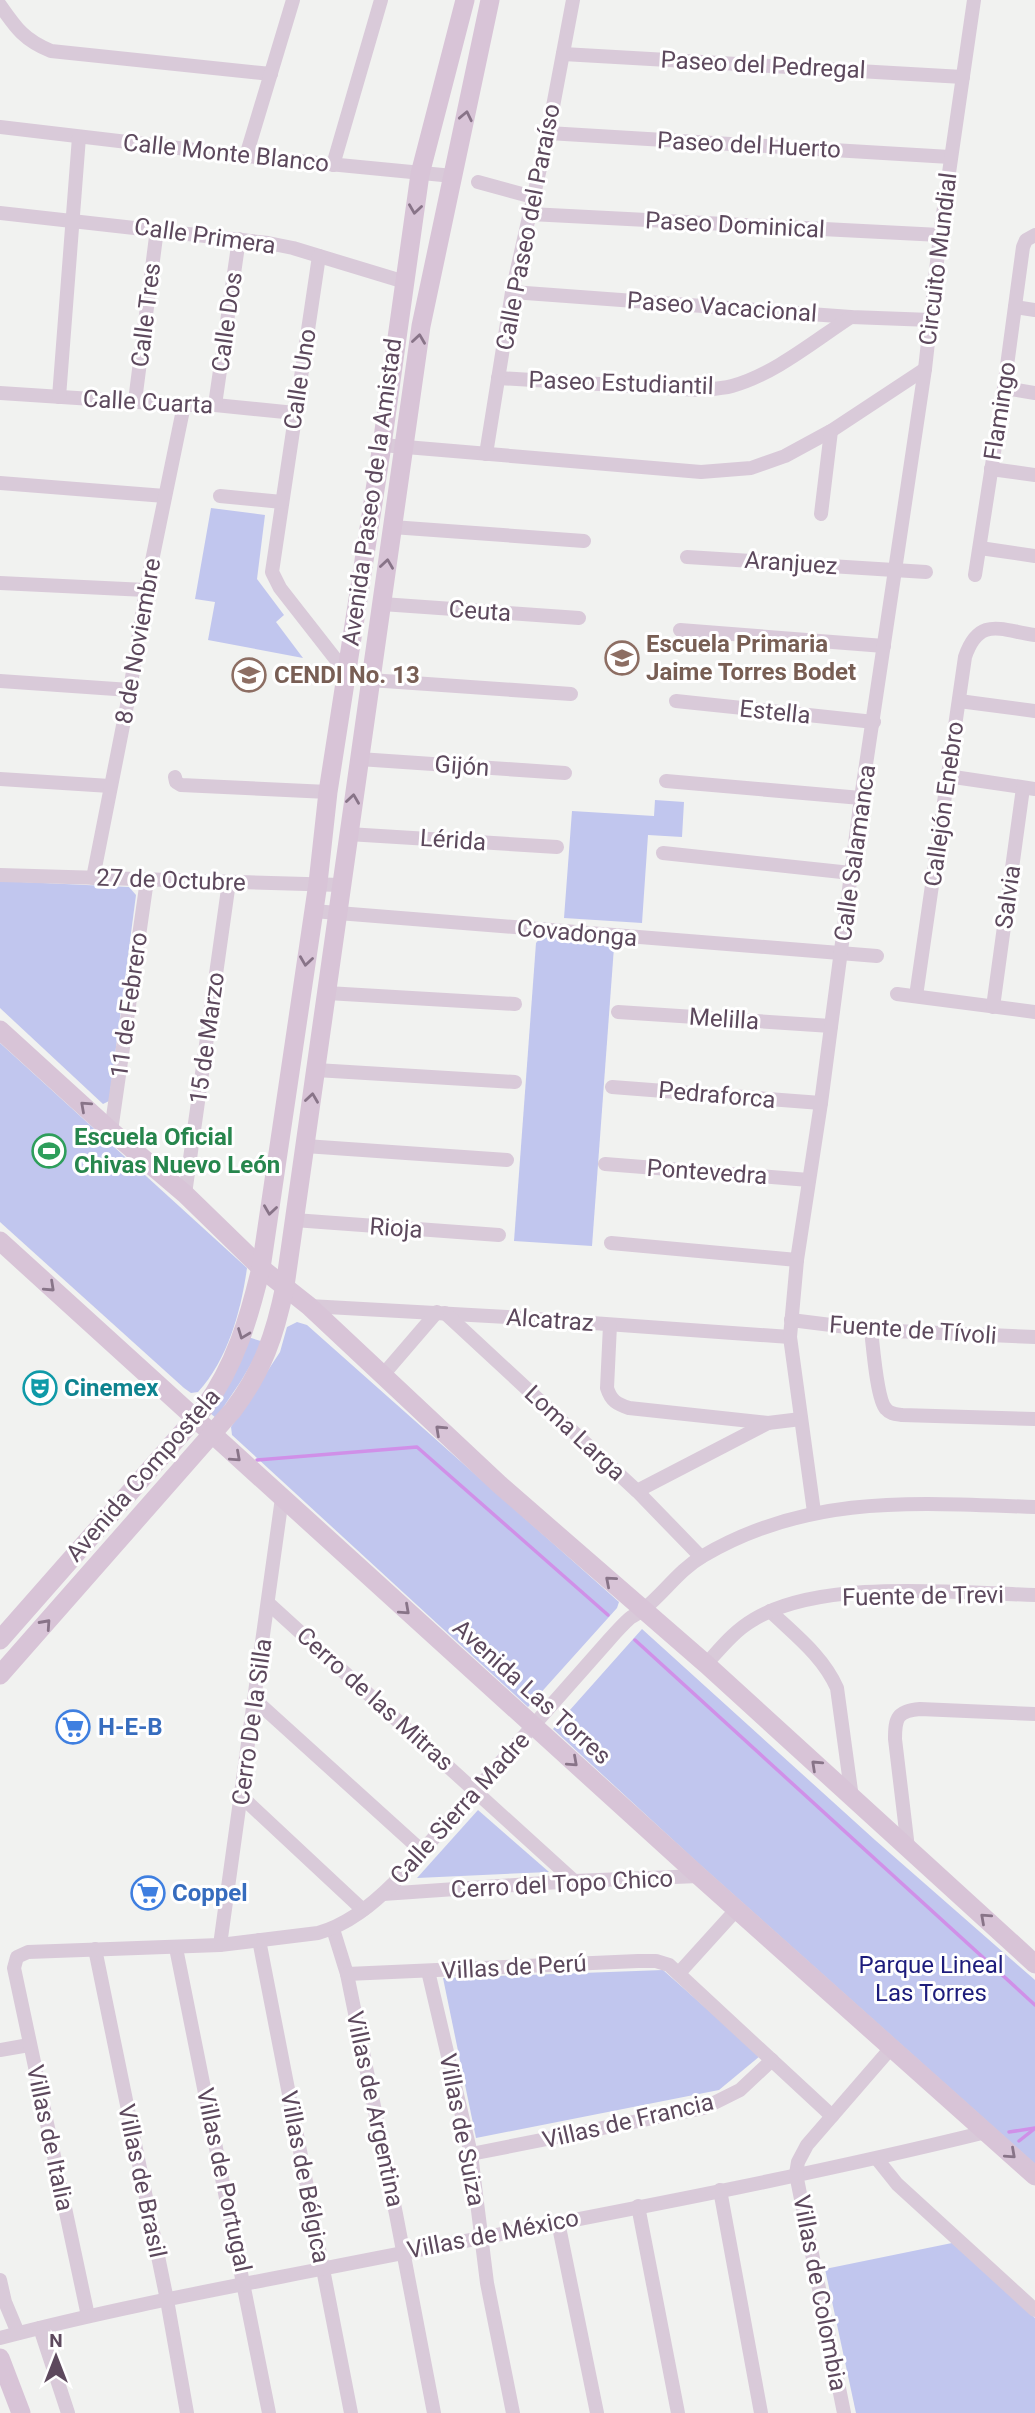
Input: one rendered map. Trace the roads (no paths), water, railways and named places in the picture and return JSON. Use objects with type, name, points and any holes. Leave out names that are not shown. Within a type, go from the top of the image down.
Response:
[{"type":"street","points":[[246,156],[293,0]]},
{"type":"street","points":[[333,165],[382,0]]},
{"type":"street","name":"Avenida Paseo de la Amistad","points":[[261,1269],[318,883],[328,792],[348,675],[420,174],[464,0]]},
{"type":"street","name":"Avenida Paseo de la Amistad","points":[[285,1286],[423,314],[491,0]]},
{"type":"street","name":"Calle Paseo del Paraíso","points":[[486,454],[512,292],[548,133],[573,0]]},
{"type":"street","name":"Circuito Mundial","points":[[382,445],[701,472],[737,470],[766,464],[831,431],[925,369],[950,157],[974,0]]},
{"type":"street","points":[[0,5],[22,35],[33,44],[51,51],[271,74]]},
{"type":"street","name":"Paseo del Pedregal","points":[[563,54],[963,77]]},
{"type":"street","name":"Calle Monte Blanco","points":[[0,127],[246,156],[453,176]]},
{"type":"street","name":"Paseo del Huerto","points":[[548,133],[950,157]]},
{"type":"street","points":[[60,397],[79,137]]},
{"type":"street","points":[[478,182],[533,197]]},
{"type":"street","name":"Calle Primera","points":[[0,213],[157,229],[293,248],[405,282]]},
{"type":"street","name":"Paseo Dominical","points":[[530,214],[940,235]]},
{"type":"street","name":"Calle Tres","points":[[135,401],[157,229]]},
{"type":"street","name":"Flamingo","points":[[975,575],[1023,247],[1026,240],[1035,234]]},
{"type":"street","name":"Calle Dos","points":[[215,405],[239,239]]},
{"type":"street","name":"Calle Uno","points":[[319,256],[272,565],[273,578],[348,675]]},
{"type":"street","name":"Paseo Vacacional","points":[[512,292],[851,317],[931,320]]},
{"type":"street","points":[[1015,307],[1035,310]]},
{"type":"street","name":"Paseo Estudiantil","points":[[498,377],[718,389],[734,385],[774,366],[851,317]]},
{"type":"street","name":"Calle Salamanca","points":[[814,1512],[790,1337],[791,1320],[861,797],[925,369]]},
{"type":"street","points":[[1004,388],[1035,393]]},
{"type":"street","name":"Calle Cuarta","points":[[0,393],[215,405],[295,413]]},
{"type":"street","name":"8 de Noviembre","points":[[93,878],[130,690],[146,590],[184,405]]},
{"type":"street","points":[[821,514],[831,431]]},
{"type":"street","points":[[991,469],[1035,475]]},
{"type":"street","points":[[0,484],[165,496]]},
{"type":"street","points":[[220,496],[282,502]]},
{"type":"street","points":[[392,527],[584,541]]},
{"type":"street","points":[[980,548],[1035,556]]},
{"type":"street","name":"Aranjuez","points":[[687,556],[926,572]]},
{"type":"street","points":[[0,583],[146,590]]},
{"type":"street","name":"Ceuta","points":[[382,604],[579,618]]},
{"type":"street","name":"Callejón Enebro","points":[[916,996],[965,657],[975,635],[984,629],[1035,635]]},
{"type":"street","points":[[680,630],[884,646]]},
{"type":"street","points":[[370,680],[571,694]]},
{"type":"street","points":[[0,681],[130,690]]},
{"type":"street","name":"Estella","points":[[676,701],[874,722]]},
{"type":"street","points":[[959,701],[1035,711]]},
{"type":"street","name":"Gijón","points":[[359,759],[565,773]]},
{"type":"street","points":[[947,776],[1029,788]]},
{"type":"street","points":[[175,777],[176,782],[181,785],[328,792]]},
{"type":"street","points":[[0,779],[110,786]]},
{"type":"street","points":[[666,781],[861,797]]},
{"type":"street","name":"Salvia","points":[[993,1007],[1029,788]]},
{"type":"street","name":"Lérida","points":[[348,834],[557,847]]},
{"type":"street","points":[[663,853],[851,873]]},
{"type":"street","name":"27 de Octubre","points":[[0,875],[341,885]]},
{"type":"street","name":"11 de Febrero","points":[[111,1131],[147,880]]},
{"type":"street","name":"15 de Marzo","points":[[186,1194],[229,882]]},
{"type":"street","name":"Covadonga","points":[[313,911],[877,956]]},
{"type":"street","points":[[327,993],[515,1004]]},
{"type":"street","points":[[897,994],[1035,1012]]},
{"type":"street","name":"Melilla","points":[[618,1012],[831,1026]]},
{"type":"street","points":[[0,1030],[111,1131],[186,1194],[261,1269],[309,1306],[500,1485],[706,1664],[1035,1964]]},
{"type":"street","points":[[316,1070],[515,1082]]},
{"type":"street","name":"Pedraforca","points":[[612,1087],[821,1103]]},
{"type":"street","points":[[305,1146],[507,1160]]},
{"type":"street","name":"Pontevedra","points":[[605,1164],[809,1180]]},
{"type":"street","name":"Rioja","points":[[294,1220],[499,1235]]},
{"type":"street","name":"Avenida Las Torres","points":[[0,1241],[699,1877],[1035,2176]]},
{"type":"street","points":[[611,1243],[797,1260]]},
{"type":"street","name":"Avenida Compostela","points":[[0,1640],[194,1419],[221,1382],[252,1307],[261,1269]]},
{"type":"street","name":"Avenida Compostela","points":[[0,1675],[240,1400],[265,1359],[285,1286]]},
{"type":"street","name":"Alcatraz","points":[[309,1306],[790,1337]]},
{"type":"street","points":[[382,1376],[441,1313]]},
{"type":"street","name":"Loma Larga","points":[[441,1313],[637,1491],[701,1557]]},
{"type":"street","name":"Fuente de Tívoli","points":[[791,1320],[871,1331],[1035,1337]]},
{"type":"street","points":[[610,1325],[607,1388],[610,1397],[617,1404],[629,1408],[768,1423],[801,1419]]},
{"type":"street","points":[[871,1331],[879,1392],[888,1412],[902,1415],[1035,1419]]},
{"type":"street","points":[[637,1491],[768,1423]]},
{"type":"street","name":"Cerro De la Silla","points":[[220,1945],[282,1498]]},
{"type":"street","name":"Calle Sierra Madre","points":[[333,1929],[383,1894],[608,1641],[676,1576],[701,1557],[739,1537],[814,1512],[868,1504],[899,1503],[1035,1507]]},
{"type":"street","points":[[50,1584],[68,1600]]},
{"type":"street","name":"Fuente de Trevi","points":[[706,1664],[743,1627],[770,1611],[795,1603],[868,1592],[1035,1595]]},
{"type":"street","name":"Cerro de las Mitras","points":[[268,1603],[574,1881]]},
{"type":"street","points":[[770,1611],[830,1672],[837,1688],[852,1798]]},
{"type":"street","points":[[255,1700],[423,1852]]},
{"type":"street","points":[[908,1848],[895,1740],[895,1725],[899,1715],[908,1710],[920,1709],[1035,1714]]},
{"type":"street","points":[[242,1797],[363,1910]]},
{"type":"street","name":"Cerro del Topo Chico","points":[[383,1894],[574,1881],[699,1877]]},
{"type":"street","points":[[679,1973],[737,1909]]},
{"type":"street","points":[[95,1949],[220,1945],[333,1929]]},
{"type":"street","name":"Villas de Argentina","points":[[333,1929],[347,1974],[434,2413]]},
{"type":"street","name":"Villas de Bélgica","points":[[259,1940],[351,2413]]},
{"type":"street","name":"Villas de Portugal","points":[[176,1948],[269,2413]]},
{"type":"street","name":"Villas de Italia","points":[[88,2316],[14,1968],[15,1960],[28,1952],[95,1949]]},
{"type":"street","name":"Villas de Brasil","points":[[95,1949],[167,2300],[187,2413]]},
{"type":"street","name":"Villas de Perú","points":[[347,1974],[656,1961],[669,1965],[679,1973],[832,2116]]},
{"type":"street","name":"Villas de Suiza","points":[[428,1971],[471,2154],[490,2301],[513,2413]]},
{"type":"street","points":[[0,2050],[29,2045]]},
{"type":"street","points":[[796,2174],[802,2153],[891,2048]]},
{"type":"street","name":"Villas de Francia","points":[[471,2154],[704,2108],[740,2090],[772,2060]]},
{"type":"street","name":"Villas de México","points":[[0,2338],[88,2316],[245,2283],[877,2159],[986,2132]]},
{"type":"street","points":[[877,2159],[891,2179],[1035,2310]]},
{"type":"street","name":"Villas de Colombia","points":[[796,2174],[844,2413]]},
{"type":"street","points":[[720,2190],[761,2413]]},
{"type":"street","points":[[638,2206],[678,2413]]},
{"type":"street","points":[[558,2222],[597,2413]]},
{"type":"street","points":[[0,2280],[5,2302],[18,2333]]},
{"type":"street","points":[[40,2328],[68,2413]]},
{"type":"street","points":[[0,2358],[21,2413]]},
{"type":"waterway","points":[[257,1460],[417,1447],[608,1615]]},
{"type":"waterway","points":[[635,1640],[1035,2005]]},
{"type":"waterway","points":[[1009,2132],[1035,2128]]},
{"type":"waterway","points":[[1019,2141],[1034,2129]]},
{"type":"place","name":"Escuela Primaria Jaime Torres Bodet","points":[[622,658]]},
{"type":"place","name":"CENDI No. 13","points":[[249,675]]},
{"type":"place","name":"Escuela Oficial Chivas Nuevo León","points":[[49,1151]]},
{"type":"place","name":"Cinemex","points":[[40,1388]]},
{"type":"place","name":"H-E-B","points":[[73,1727]]},
{"type":"place","name":"Coppel","points":[[148,1893]]},
{"type":"park label","name":"Parque Lineal Las Torres","points":[[931,1979]]}]
